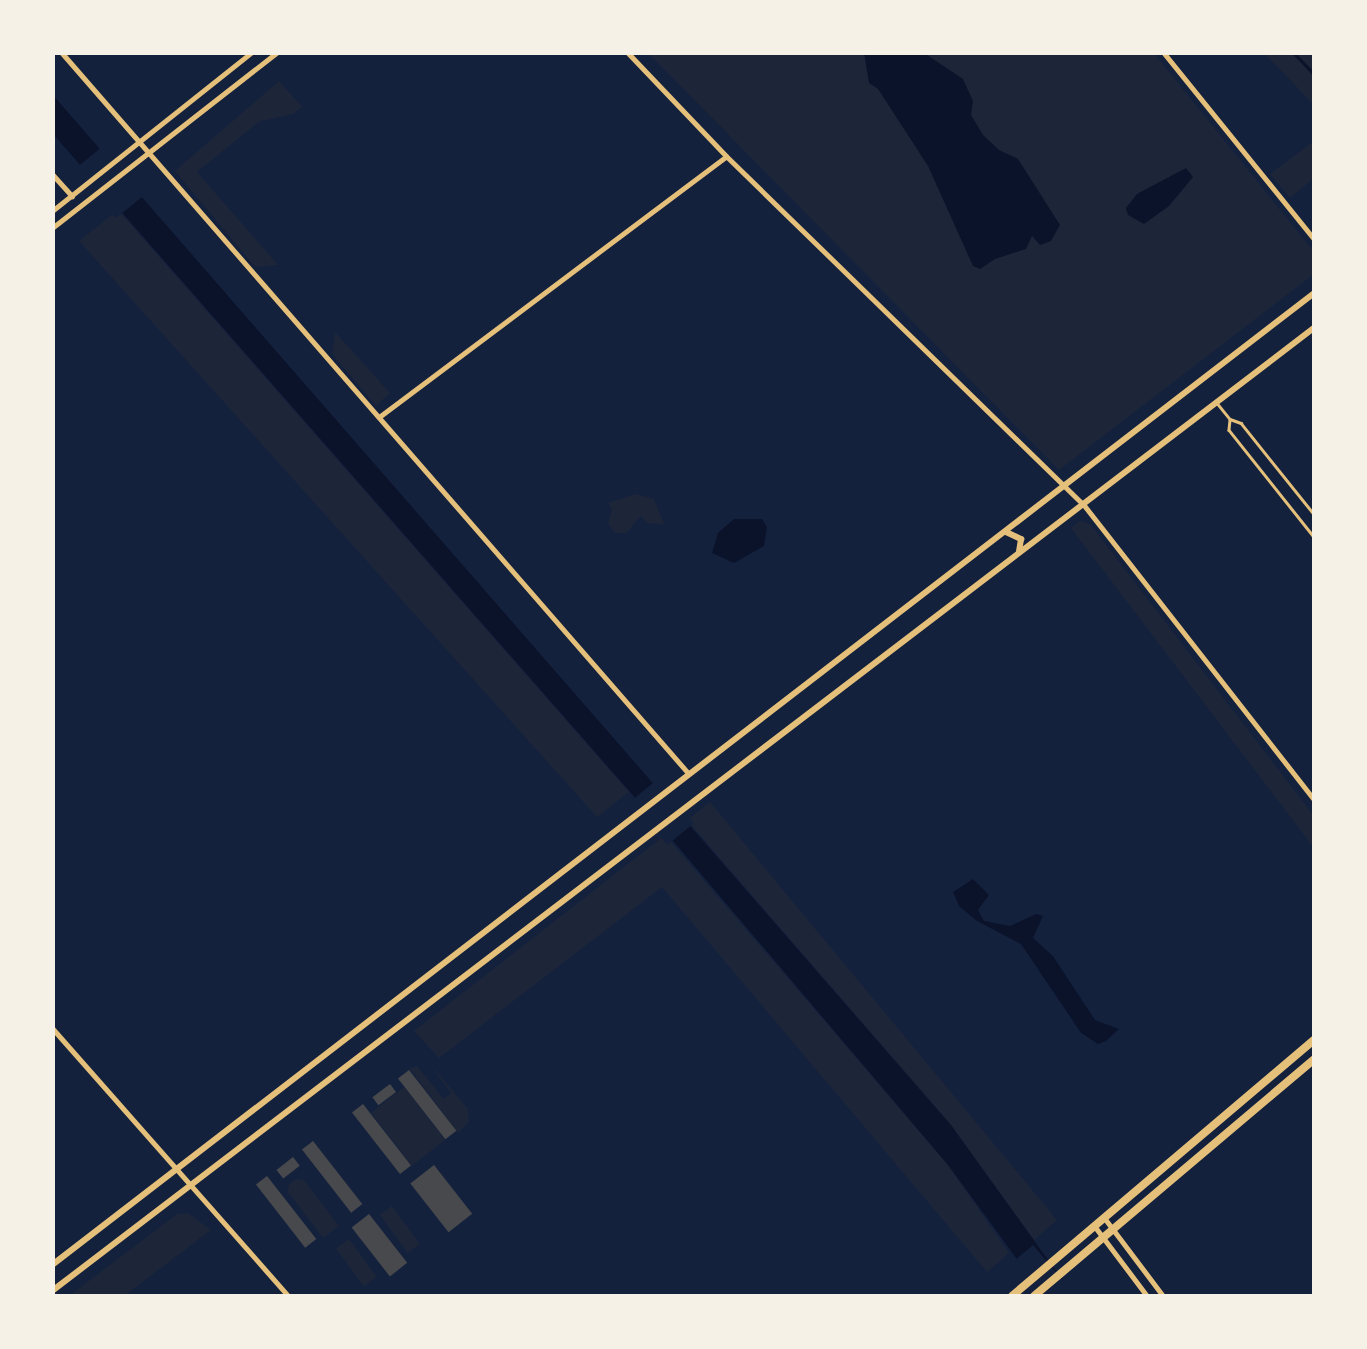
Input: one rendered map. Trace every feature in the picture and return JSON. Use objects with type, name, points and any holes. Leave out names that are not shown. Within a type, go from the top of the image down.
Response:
[{"type":"highway","points":[[1012,1296],[1314,1040]]},
{"type":"highway","points":[[1034,1296],[1314,1058]]},
{"type":"main road","points":[[52,1265],[1314,293]]},
{"type":"main road","points":[[52,1291],[1314,328]]},
{"type":"main road","points":[[1006,532],[1021,538],[1018,553]]},
{"type":"main road","points":[[226,1131],[227,1144],[240,1146]]},
{"type":"main road","points":[[120,1213],[130,1216],[132,1228]]},
{"type":"street","points":[[61,52],[688,773]]},
{"type":"street","points":[[52,211],[252,52]]},
{"type":"street","points":[[52,228],[277,52]]},
{"type":"street","points":[[627,52],[726,156],[1082,504],[1314,800]]},
{"type":"street","points":[[1164,52],[1314,239]]},
{"type":"street","points":[[379,417],[726,156]]},
{"type":"street","points":[[52,174],[72,196]]},
{"type":"street","points":[[52,1028],[288,1296]]},
{"type":"street","points":[[1105,1219],[1163,1296]]},
{"type":"street","points":[[1095,1227],[1147,1296]]},
{"type":"lane","points":[[1216,402],[1230,419],[1241,423],[1314,514]]},
{"type":"lane","points":[[1230,419],[1229,430],[1314,537]]},
{"type":"shaded area","points":[[648,53],[1154,53],[1314,252],[1314,274],[1059,470]]},
{"type":"shaded area","points":[[864,53],[924,53],[963,79],[973,101],[971,115],[983,135],[999,150],[1018,159],[1060,225],[1051,241],[1040,245],[1032,236],[1026,249],[995,259],[980,269],[973,266],[928,166],[878,89],[869,83]]},
{"type":"shaded area","points":[[1264,53],[1314,53],[1314,105]]},
{"type":"shaded area","points":[[279,81],[302,107],[293,114],[260,121],[197,172],[278,265],[255,267],[175,171]]},
{"type":"shaded area","points":[[52,94],[951,1125],[1074,1296],[1044,1296],[948,1165],[673,841],[53,134]]},
{"type":"shaded area","points":[[1314,141],[1314,178],[1290,198],[1270,174]]},
{"type":"shaded area","points":[[1186,168],[1193,177],[1169,206],[1144,224],[1128,215],[1126,208],[1137,194]]},
{"type":"shaded area","points":[[118,210],[629,792],[597,817],[79,241]]},
{"type":"shaded area","points":[[335,332],[390,393],[376,406],[332,354]]},
{"type":"shaded area","points":[[636,494],[654,499],[664,524],[648,523],[640,516],[627,533],[615,533],[608,523],[612,509],[608,503]]},
{"type":"shaded area","points":[[734,519],[762,519],[767,527],[764,546],[734,563],[712,553],[718,533]]},
{"type":"shaded area","points":[[1080,521],[1090,524],[1314,816],[1314,848],[1071,528]]},
{"type":"shaded area","points":[[710,802],[1057,1220],[1034,1240],[951,1125],[687,820]]},
{"type":"shaded area","points":[[665,835],[948,1165],[1009,1253],[987,1272],[662,887],[439,1058],[414,1031]]},
{"type":"shaded area","points":[[973,879],[989,895],[978,910],[984,921],[1010,926],[1036,914],[1043,916],[1033,938],[1053,956],[1095,1020],[1119,1029],[1106,1041],[1098,1044],[1081,1033],[1021,944],[977,921],[959,906],[953,892]]},
{"type":"shaded area","points":[[426,1059],[468,1109],[469,1122],[458,1133],[410,1069],[400,1072],[417,1066],[444,1099],[451,1093]]},
{"type":"shaded area","points":[[404,1087],[445,1140],[412,1166],[371,1113]]},
{"type":"shaded area","points":[[296,1179],[304,1180],[339,1226],[323,1238],[288,1192],[289,1184]]},
{"type":"shaded area","points":[[392,1206],[420,1244],[407,1253],[380,1215]]},
{"type":"shaded area","points":[[188,1213],[211,1230],[124,1296],[69,1296],[177,1214]]},
{"type":"shaded area","points":[[349,1239],[377,1277],[364,1286],[336,1248]]},
{"type":"pier","points":[[102,147],[142,197],[116,218],[76,168]]},
{"type":"pier","points":[[658,779],[694,823],[667,845],[632,800]]},
{"type":"pier","points":[[1033,1245],[1076,1296],[1043,1296],[1014,1261]]},
{"type":"building","points":[[409,1070],[456,1131],[445,1139],[398,1079]]},
{"type":"building","points":[[390,1084],[396,1092],[378,1105],[372,1097]]},
{"type":"building","points":[[363,1104],[411,1165],[400,1174],[352,1113]]},
{"type":"building","points":[[313,1141],[362,1204],[351,1213],[302,1150]]},
{"type":"building","points":[[293,1157],[300,1166],[283,1179],[276,1170]]},
{"type":"building","points":[[434,1165],[472,1214],[449,1232],[410,1183]]},
{"type":"building","points":[[267,1176],[316,1239],[305,1248],[256,1185]]},
{"type":"building","points":[[369,1214],[407,1263],[390,1276],[352,1228]]},
{"type":"waterway","points":[[1293,52],[1314,74]]}]
